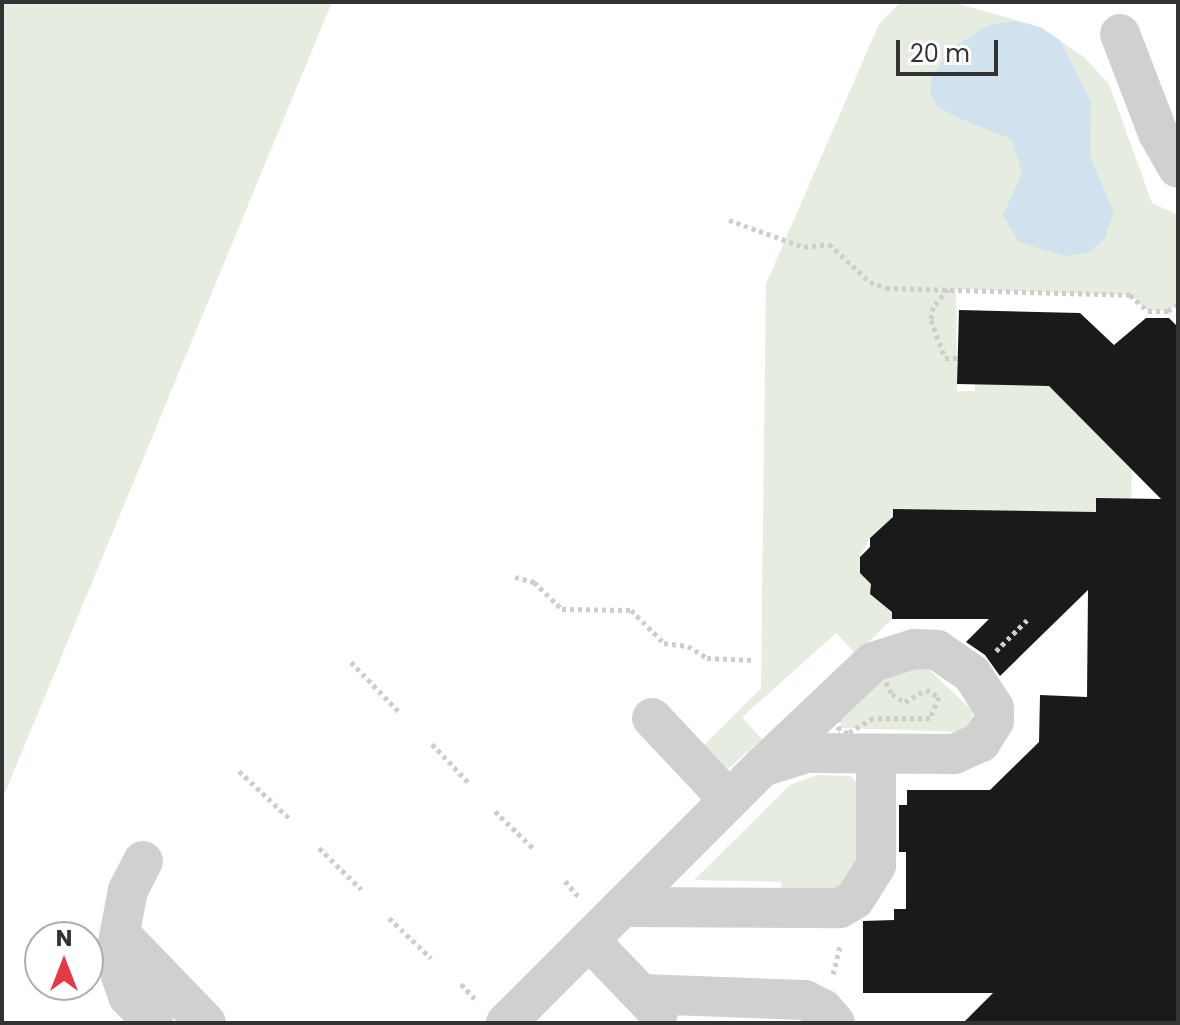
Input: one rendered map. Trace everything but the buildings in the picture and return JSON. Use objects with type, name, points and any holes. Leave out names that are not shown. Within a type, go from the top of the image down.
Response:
[{"type":"street","points":[[1120,34],[1158,133],[1178,168]]},
{"type":"street","points":[[506,1023],[599,917],[729,800],[762,767],[860,671],[892,653],[937,650],[957,660],[986,693],[994,721],[981,742],[968,750],[807,753],[762,767]]},
{"type":"street","points":[[652,718],[729,800]]},
{"type":"street","points":[[599,917],[840,908],[855,899],[876,865],[876,754]]},
{"type":"street","points":[[143,861],[128,890],[115,958],[128,996],[153,1023]]},
{"type":"street","points":[[599,917],[642,994],[669,1023]]},
{"type":"street","points":[[121,935],[206,1023]]},
{"type":"street","points":[[161,977],[156,991],[159,1006],[176,1023]]},
{"type":"street","points":[[642,994],[805,1000],[823,1009],[835,1023]]},
{"type":"path","points":[[729,220],[804,247],[829,244],[870,282],[886,288],[1130,295],[1148,311],[1168,311],[1178,304]]},
{"type":"path","points":[[949,289],[933,307],[931,320],[945,358],[957,358]]},
{"type":"path","points":[[515,577],[534,582],[562,609],[631,610],[664,643],[688,646],[707,658],[753,660]]},
{"type":"path","points":[[351,662],[401,714]]},
{"type":"path","points":[[882,675],[892,694],[905,702],[926,690],[939,697],[930,718],[873,718],[848,733],[839,730],[838,715],[882,675]]},
{"type":"path","points":[[432,744],[469,783]]},
{"type":"path","points":[[239,771],[289,818]]},
{"type":"path","points":[[495,811],[534,849]]},
{"type":"path","points":[[319,848],[361,889]]},
{"type":"path","points":[[565,881],[599,917]]},
{"type":"path","points":[[389,918],[431,958]]},
{"type":"path","points":[[832,977],[841,939]]},
{"type":"shaded area","points":[[2,2],[332,2],[2,800]]},
{"type":"shaded area","points":[[901,2],[952,2],[1040,27],[1084,57],[1109,84],[1152,203],[1178,215],[1178,304],[1168,311],[1148,311],[1130,295],[956,289],[957,391],[975,391],[975,384],[1049,386],[1132,470],[1131,499],[1096,512],[893,510],[893,526],[883,526],[870,537],[860,557],[860,573],[871,584],[870,594],[882,604],[893,604],[892,619],[856,654],[836,633],[742,717],[762,739],[728,769],[704,745],[761,688],[766,284],[879,24]]},
{"type":"shaded area","points":[[925,666],[974,712],[966,732],[841,728],[840,718],[877,681]]},
{"type":"shaded area","points":[[817,775],[851,776],[856,782],[858,862],[840,888],[781,895],[781,882],[694,880],[790,785]]},
{"type":"water","points":[[1015,21],[1040,27],[1060,40],[1091,102],[1090,156],[1114,213],[1104,240],[1086,253],[1065,256],[1019,242],[1003,216],[1022,172],[1011,139],[956,117],[937,106],[930,94],[931,80],[950,49],[989,25]]}]
